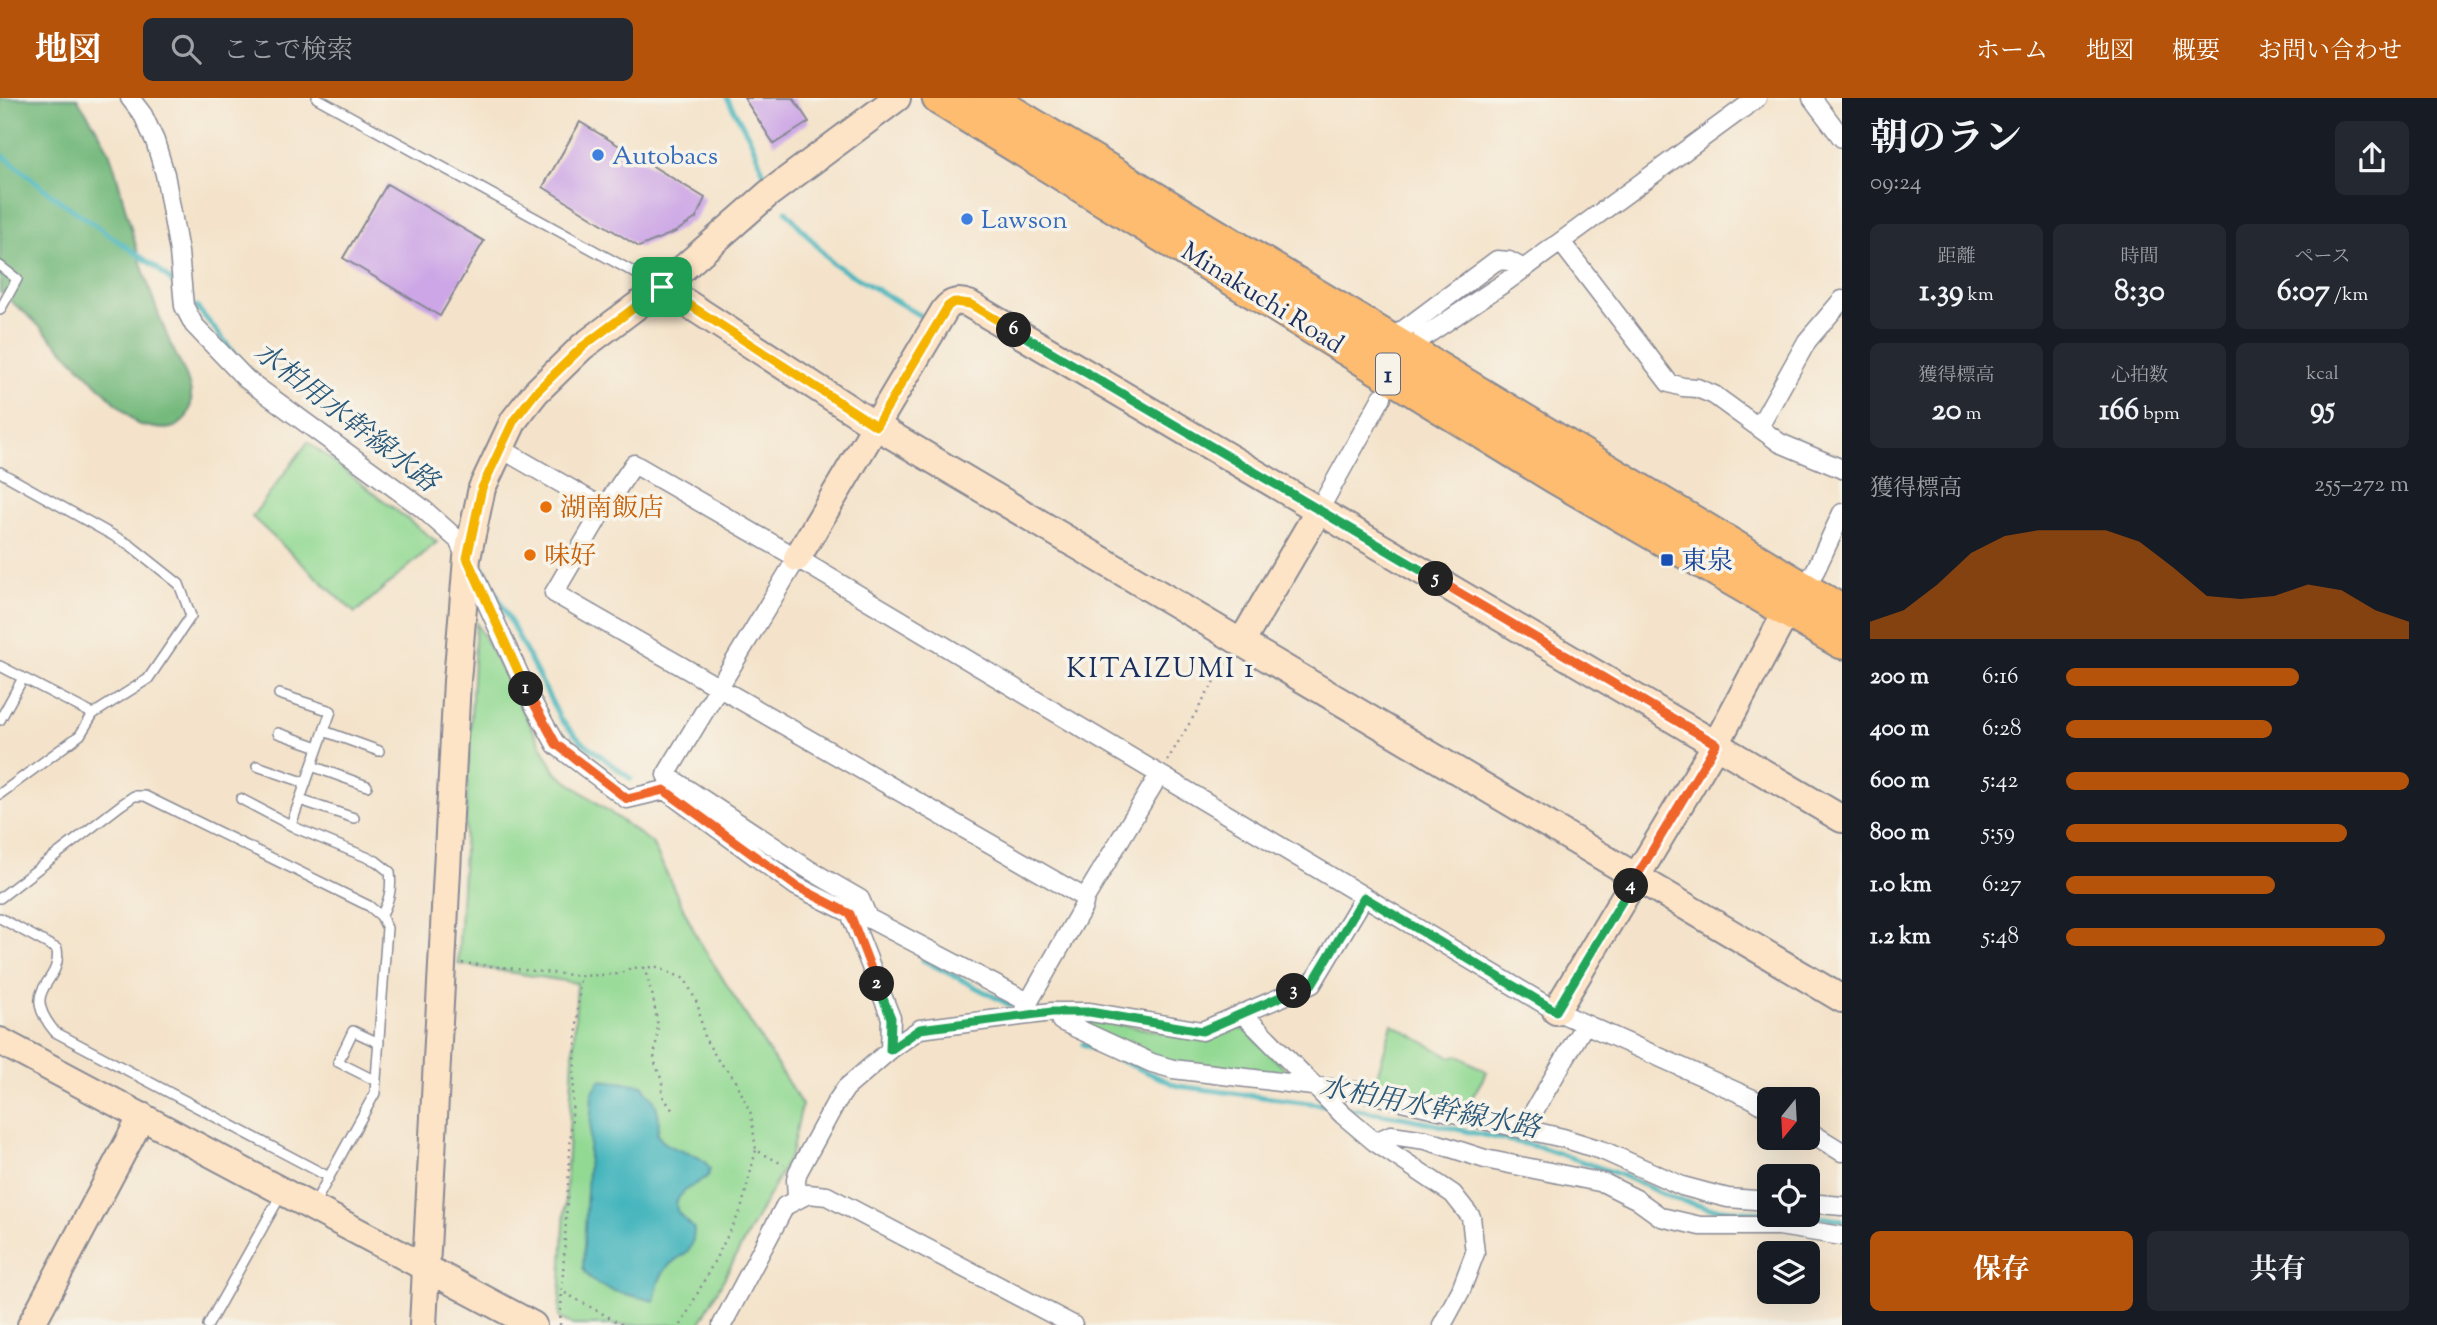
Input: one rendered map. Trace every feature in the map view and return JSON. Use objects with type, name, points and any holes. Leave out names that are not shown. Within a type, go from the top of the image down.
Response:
[{"type":"highway","name":"Minakuchi Road","points":[[939,98],[1554,476],[1797,600],[1842,612]]},
{"type":"highway","name":"Minakuchi Road","points":[[987,98],[1390,340],[1797,600],[1842,642]]},
{"type":"street","points":[[130,98],[143,114],[165,174],[179,252],[184,306],[194,325],[246,379],[422,508],[458,540],[530,698],[556,744],[627,799],[664,790],[796,886],[844,900],[860,899],[868,918],[1024,1009]]},
{"type":"street","points":[[423,1325],[457,681],[467,558],[482,488],[514,420],[545,383],[582,347],[662,287],[768,194],[897,98]]},
{"type":"street","points":[[1422,338],[1524,269],[1758,98]]},
{"type":"street","points":[[1812,98],[1842,138]]},
{"type":"street","points":[[1561,242],[1670,383],[1697,388],[1714,395],[1780,443],[1842,469]]},
{"type":"street","points":[[1390,340],[1497,260],[1509,261],[1524,269]]},
{"type":"street","points":[[662,287],[876,426],[1842,999]]},
{"type":"street","points":[[1759,427],[1807,341],[1842,300]]},
{"type":"street","points":[[890,1050],[891,1018],[844,900],[808,869],[666,775],[944,311],[954,302],[970,304],[1842,819]]},
{"type":"street","points":[[1241,643],[1382,397]]},
{"type":"street","points":[[500,448],[604,508]]},
{"type":"street","points":[[1085,898],[554,593],[604,508],[634,464],[797,558],[1556,1011],[1757,1101]]},
{"type":"street","points":[[1556,1011],[1716,744],[1779,626],[1797,600],[1842,513]]},
{"type":"street","points":[[1024,1009],[1083,907],[1085,898],[1158,775]]},
{"type":"street","points":[[797,1198],[796,1180],[799,1172],[846,1088],[890,1050],[920,1029],[1024,1009],[1090,1012],[1202,1031],[1312,984],[1364,897]]},
{"type":"street","points":[[1056,1012],[1061,1021],[1152,1063],[1173,1069],[1321,1092],[1362,1092],[1563,1139],[1634,1163],[1682,1186],[1728,1198],[1757,1200]]},
{"type":"street","points":[[1242,1013],[1343,1115],[1375,1142],[1453,1194],[1471,1217],[1475,1253],[1461,1290],[1442,1325]]},
{"type":"street","points":[[1534,1111],[1585,1024]]},
{"type":"street","points":[[0,1041],[533,1325]]},
{"type":"street","points":[[31,1325],[142,1116]]},
{"type":"street","points":[[1375,1142],[1391,1135],[1426,1140],[1485,1159],[1604,1183],[1636,1199],[1661,1217],[1700,1226],[1779,1226],[1842,1236]]},
{"type":"street","points":[[1820,1139],[1842,1152]]},
{"type":"street","points":[[722,1325],[785,1206],[808,1194],[827,1196],[1073,1325]]},
{"type":"street","points":[[1820,1204],[1842,1206]]},
{"type":"lane","points":[[317,98],[662,287]]},
{"type":"lane","points":[[0,266],[17,279],[0,310]]},
{"type":"lane","points":[[0,472],[130,545],[179,584],[191,616],[148,679],[93,714],[80,735],[0,794]]},
{"type":"lane","points":[[0,666],[93,714]]},
{"type":"lane","points":[[0,720],[23,678]]},
{"type":"lane","points":[[279,694],[331,711],[291,825]]},
{"type":"lane","points":[[324,731],[379,751]]},
{"type":"lane","points":[[278,733],[318,747]]},
{"type":"lane","points":[[257,766],[306,783]]},
{"type":"lane","points":[[312,766],[367,786]]},
{"type":"lane","points":[[0,898],[121,805],[134,796],[145,796],[346,894],[381,916],[387,928],[375,1093],[312,1207]]},
{"type":"lane","points":[[241,799],[291,825],[376,861],[390,872],[388,903],[381,916]]},
{"type":"lane","points":[[300,800],[354,818]]},
{"type":"lane","points":[[0,918],[57,949],[59,958],[38,1000],[41,1015],[55,1032],[329,1177]]},
{"type":"lane","points":[[376,1081],[338,1062],[353,1031],[379,1043]]},
{"type":"lane","points":[[208,1325],[282,1191]]},
{"type":"path","points":[[1158,775],[1241,643]]},
{"type":"path","points":[[455,962],[580,976],[619,974],[631,968],[657,967],[685,979],[698,1005],[704,1037],[718,1060],[736,1079],[751,1114],[756,1150],[741,1210],[681,1325]]},
{"type":"path","points":[[644,967],[658,1027],[654,1060],[662,1081],[662,1095],[673,1111]]},
{"type":"path","points":[[560,1325],[564,1292],[580,976]]},
{"type":"path","points":[[756,1150],[799,1172]]},
{"type":"path","points":[[564,1292],[623,1325]]},
{"type":"green space","points":[[0,98],[77,98],[103,139],[113,162],[152,298],[189,383],[190,409],[175,427],[161,429],[137,424],[32,319],[0,292]]},
{"type":"green space","points":[[308,442],[437,542],[355,613],[252,517]]},
{"type":"green space","points":[[476,622],[556,773],[652,843],[698,939],[802,1105],[791,1154],[699,1325],[573,1325],[559,1318],[577,983],[458,964]]},
{"type":"green space","points":[[1069,1020],[1112,1023],[1203,1039],[1230,1026],[1247,1030],[1295,1080],[1165,1062]]},
{"type":"green space","points":[[1392,1024],[1450,1057],[1457,1055],[1487,1072],[1465,1109],[1373,1090]]},
{"type":"water","points":[[600,1080],[643,1085],[657,1108],[657,1134],[662,1141],[699,1158],[710,1169],[708,1176],[677,1200],[678,1212],[694,1229],[693,1239],[689,1250],[663,1272],[654,1301],[604,1287],[588,1276],[583,1268],[592,1093]]},
{"type":"building","points":[[744,98],[793,98],[809,122],[774,144]]},
{"type":"building","name":"Autobacs","points":[[580,122],[705,198],[696,218],[675,232],[639,247],[543,187]]},
{"type":"building","points":[[387,184],[484,241],[440,316],[343,258]]},
{"type":"waterway","points":[[727,98],[751,140],[765,176]]},
{"type":"waterway","name":"水柏用水幹線水路","points":[[0,153],[56,198],[157,268],[174,284]]},
{"type":"waterway","points":[[786,211],[832,263],[926,319]]},
{"type":"waterway","name":"水柏用水幹線水路","points":[[196,306],[245,366]]},
{"type":"waterway","points":[[1425,348],[1468,317]]},
{"type":"waterway","name":"水柏用水幹線水路","points":[[483,568],[561,720],[580,740],[631,779]]},
{"type":"waterway","name":"水柏用水幹線水路","points":[[923,960],[1010,1005]]},
{"type":"waterway","name":"水柏用水幹線水路","points":[[1083,1044],[1178,1086],[1325,1105]]},
{"type":"waterway","name":"水柏用水幹線水路","points":[[1345,1108],[1406,1118],[1543,1148],[1621,1175],[1672,1198],[1708,1208],[1757,1212]]},
{"type":"waterway","name":"水柏用水幹線水路","points":[[1820,1217],[1842,1220]]},
{"type":"place","name":"Autobacs","points":[[598,155]]},
{"type":"place","name":"Lawson","points":[[967,219]]},
{"type":"place","name":"湖南飯店","points":[[546,507]]},
{"type":"place","name":"味好","points":[[530,555]]},
{"type":"place","name":"東泉","points":[[1667,560]]},
{"type":"district","name":"KITAIZUMI 1","points":[[1161,667]]},
{"type":"route","points":[[662,287],[876,426],[944,311],[954,302],[970,304],[1716,744],[1556,1011],[1364,897],[1312,984],[1202,1031],[1090,1012],[1052,1012],[920,1029],[890,1050],[891,1018],[850,914],[796,886],[664,790],[627,799],[556,744],[530,698],[467,558],[482,488],[514,420],[536,392],[582,347],[662,287]]}]
